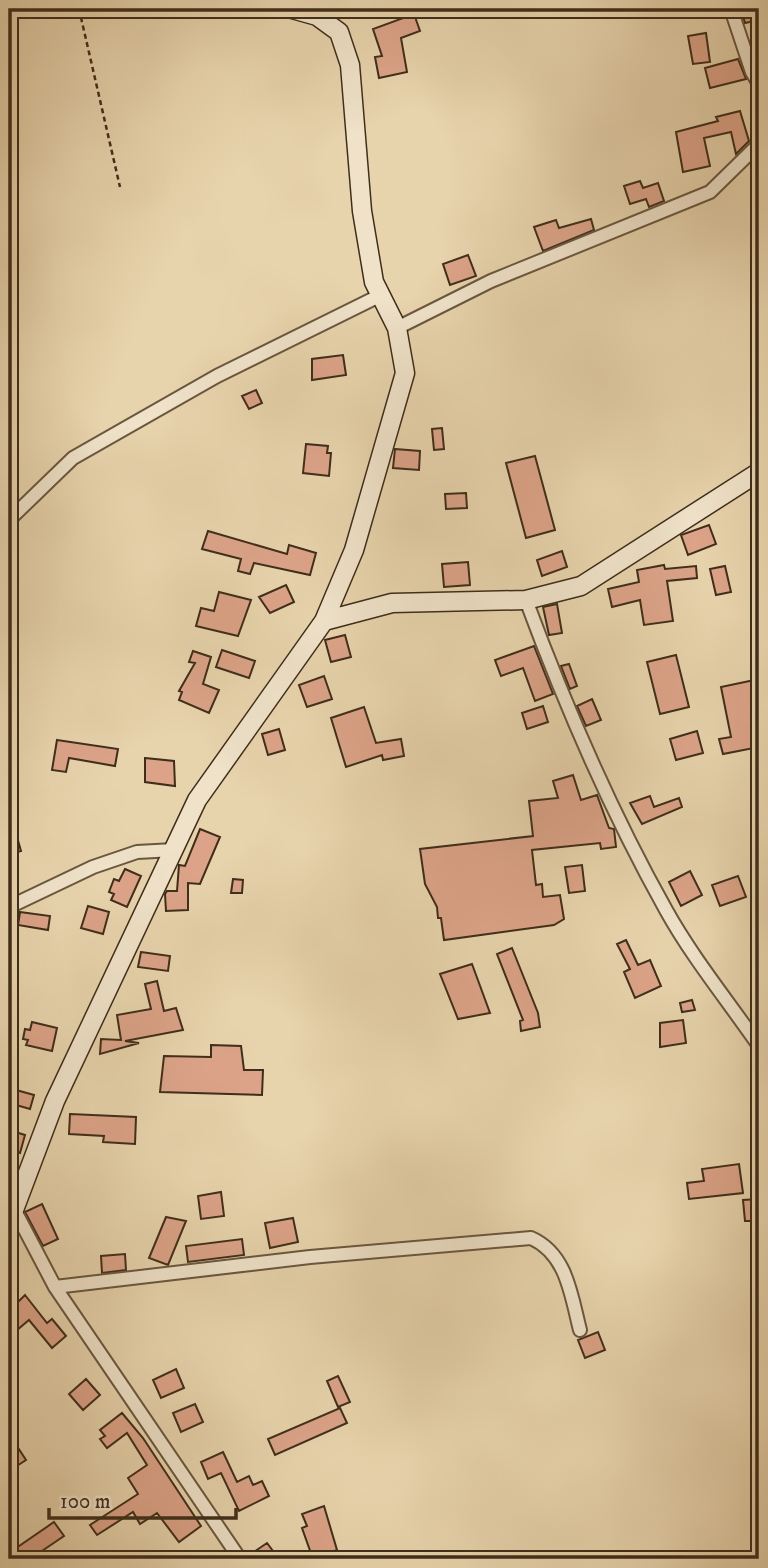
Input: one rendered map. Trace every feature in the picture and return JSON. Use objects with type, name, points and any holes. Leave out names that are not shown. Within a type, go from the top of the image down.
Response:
[{"type":"street","points":[[9,1223],[12,1205],[55,1101],[197,800],[324,621],[354,550],[405,373],[397,328],[374,282],[362,211],[350,65],[339,32],[317,16],[292,9]]},
{"type":"street","points":[[731,9],[752,72],[759,84]]},
{"type":"street","points":[[397,328],[491,281],[710,192],[759,144]]},
{"type":"street","points":[[9,520],[73,458],[217,376],[381,295]]},
{"type":"street","points":[[324,621],[392,603],[526,600],[582,586],[759,472]]},
{"type":"street","points":[[526,600],[550,667],[630,842],[667,912],[759,1046]]},
{"type":"street","points":[[9,907],[137,852],[174,850]]},
{"type":"street","points":[[12,1205],[55,1287],[240,1559]]},
{"type":"street","points":[[55,1287],[310,1257],[531,1238],[548,1246],[564,1269],[580,1330]]},
{"type":"path","points":[[79,9],[120,187]]},
{"type":"building","points":[[741,9],[759,9],[759,20],[745,23]]},
{"type":"building","points":[[414,14],[420,31],[401,38],[407,72],[379,78],[375,57],[382,56],[373,29]]},
{"type":"building","points":[[706,33],[710,62],[693,64],[688,36]]},
{"type":"building","points":[[738,59],[746,79],[710,88],[705,68]]},
{"type":"building","points":[[740,111],[749,141],[736,154],[731,132],[704,138],[710,166],[683,172],[676,132],[718,121],[716,117]]},
{"type":"building","points":[[640,181],[643,188],[658,183],[664,201],[649,207],[646,199],[630,204],[624,186]]},
{"type":"building","points":[[591,219],[594,230],[543,251],[534,227],[556,220],[559,228]]},
{"type":"building","points":[[468,255],[476,276],[450,285],[443,264]]},
{"type":"building","points":[[343,355],[346,375],[312,380],[312,359]]},
{"type":"building","points":[[256,390],[262,403],[249,409],[242,396]]},
{"type":"building","points":[[442,428],[444,449],[434,450],[432,429]]},
{"type":"building","points":[[306,444],[328,446],[327,453],[331,453],[329,476],[303,473]]},
{"type":"building","points":[[395,449],[420,451],[419,470],[393,468]]},
{"type":"building","points":[[535,456],[555,530],[526,538],[506,463]]},
{"type":"building","points":[[466,493],[467,508],[446,509],[445,494]]},
{"type":"building","points":[[709,525],[716,544],[688,555],[681,535]]},
{"type":"building","points":[[208,531],[287,554],[289,545],[316,553],[310,575],[254,563],[250,574],[238,571],[241,559],[202,549]]},
{"type":"building","points":[[562,551],[567,567],[542,576],[537,560]]},
{"type":"building","points":[[468,562],[470,585],[444,587],[442,564]]},
{"type":"building","points":[[664,565],[665,569],[696,566],[697,578],[667,581],[673,621],[644,625],[640,600],[612,607],[608,589],[639,582],[637,570]]},
{"type":"building","points":[[725,566],[731,592],[716,595],[710,569]]},
{"type":"building","points":[[286,585],[294,602],[270,613],[259,597]]},
{"type":"building","points":[[219,592],[251,600],[238,636],[196,626],[201,608],[214,611]]},
{"type":"building","points":[[557,604],[562,633],[549,635],[543,607]]},
{"type":"building","points":[[345,635],[351,657],[331,662],[325,640]]},
{"type":"building","points":[[534,646],[553,694],[535,701],[523,668],[501,676],[495,660]]},
{"type":"building","points":[[222,650],[255,661],[249,678],[216,667]]},
{"type":"building","points":[[193,651],[211,657],[203,684],[219,690],[209,713],[179,700],[182,692],[179,691],[195,663],[189,662]]},
{"type":"building","points":[[676,655],[689,707],[660,714],[647,662]]},
{"type":"building","points":[[569,664],[577,686],[570,689],[561,666]]},
{"type":"building","points":[[324,676],[332,699],[307,707],[299,685]]},
{"type":"building","points":[[759,679],[759,747],[723,754],[719,739],[731,737],[721,687]]},
{"type":"building","points":[[592,699],[601,720],[586,726],[577,706]]},
{"type":"building","points":[[543,706],[548,722],[527,729],[522,713]]},
{"type":"building","points":[[364,707],[376,743],[401,739],[404,756],[383,760],[382,755],[346,767],[331,718]]},
{"type":"building","points":[[279,729],[285,750],[268,755],[262,734]]},
{"type":"building","points":[[697,731],[703,753],[676,760],[670,739]]},
{"type":"building","points":[[57,740],[118,749],[115,766],[69,758],[66,772],[52,770]]},
{"type":"building","points":[[145,758],[174,761],[175,786],[145,782]]},
{"type":"building","points":[[573,775],[581,800],[597,795],[609,828],[614,829],[616,847],[601,849],[600,843],[532,850],[536,885],[542,884],[543,897],[560,895],[564,919],[554,925],[444,940],[441,918],[438,918],[437,907],[425,884],[420,849],[533,836],[529,801],[558,798],[553,781]]},
{"type":"building","points":[[650,796],[654,807],[679,798],[682,807],[642,824],[630,803]]},
{"type":"building","points":[[9,819],[12,819],[21,851],[9,854]]},
{"type":"building","points":[[200,829],[220,837],[200,884],[188,883],[188,910],[166,911],[165,894],[167,891],[177,891],[179,865],[185,866]]},
{"type":"building","points":[[582,865],[585,891],[569,893],[565,867]]},
{"type":"building","points":[[125,869],[141,876],[127,907],[111,900],[114,894],[109,892],[114,879],[119,881]]},
{"type":"building","points":[[690,871],[702,895],[681,906],[669,882]]},
{"type":"building","points":[[738,876],[746,897],[720,906],[712,885]]},
{"type":"building","points":[[233,879],[243,880],[242,893],[231,893]]},
{"type":"building","points":[[88,906],[109,912],[103,934],[81,928]]},
{"type":"building","points":[[20,912],[50,916],[48,930],[18,925]]},
{"type":"building","points":[[626,940],[638,965],[650,960],[661,986],[635,998],[624,972],[630,969],[617,944]]},
{"type":"building","points":[[512,948],[538,1013],[540,1027],[521,1031],[520,1021],[523,1020],[497,954]]},
{"type":"building","points":[[141,952],[170,956],[168,971],[138,967]]},
{"type":"building","points":[[472,964],[490,1013],[458,1019],[440,974]]},
{"type":"building","points":[[157,981],[164,1011],[176,1008],[183,1030],[125,1041],[139,1043],[100,1054],[101,1039],[121,1040],[117,1015],[151,1009],[145,984]]},
{"type":"building","points":[[692,1000],[695,1010],[682,1012],[680,1003]]},
{"type":"building","points":[[683,1020],[686,1043],[660,1047],[660,1023]]},
{"type":"building","points":[[32,1022],[57,1028],[52,1051],[26,1045],[28,1040],[23,1039],[25,1029],[30,1030]]},
{"type":"building","points":[[211,1045],[241,1046],[244,1070],[263,1070],[262,1095],[160,1092],[164,1056],[211,1057]]},
{"type":"building","points":[[9,1088],[34,1095],[30,1109],[9,1103]]},
{"type":"building","points":[[70,1114],[136,1117],[135,1144],[103,1142],[104,1136],[69,1134]]},
{"type":"building","points":[[9,1130],[25,1135],[20,1153],[9,1150]]},
{"type":"building","points":[[739,1164],[743,1193],[689,1199],[687,1183],[704,1181],[702,1169]]},
{"type":"building","points":[[221,1192],[224,1216],[201,1219],[198,1196]]},
{"type":"building","points":[[759,1199],[759,1221],[745,1221],[743,1200]]},
{"type":"building","points":[[42,1204],[58,1239],[43,1246],[25,1212]]},
{"type":"building","points":[[166,1217],[186,1221],[168,1265],[149,1258]]},
{"type":"building","points":[[293,1218],[298,1242],[270,1248],[265,1223]]},
{"type":"building","points":[[242,1239],[244,1255],[188,1262],[186,1246]]},
{"type":"building","points":[[125,1254],[126,1270],[102,1273],[101,1256]]},
{"type":"building","points":[[25,1295],[47,1323],[52,1319],[66,1336],[52,1348],[29,1320],[17,1330],[9,1321],[9,1311]]},
{"type":"building","points":[[598,1332],[605,1350],[585,1358],[578,1340]]},
{"type":"building","points":[[176,1369],[184,1388],[161,1398],[153,1380]]},
{"type":"building","points":[[338,1376],[350,1402],[338,1407],[327,1381]]},
{"type":"building","points":[[86,1379],[100,1395],[83,1410],[69,1394]]},
{"type":"building","points":[[195,1404],[203,1422],[181,1432],[173,1413]]},
{"type":"building","points":[[340,1408],[347,1423],[275,1455],[268,1439]]},
{"type":"building","points":[[122,1413],[143,1438],[201,1526],[179,1542],[157,1513],[140,1524],[133,1512],[97,1535],[90,1525],[138,1494],[128,1478],[147,1465],[127,1433],[107,1448],[100,1439],[105,1436],[100,1430]]},
{"type":"building","points":[[9,1434],[26,1460],[9,1471]]},
{"type":"building","points":[[223,1452],[237,1482],[249,1476],[253,1485],[262,1481],[269,1496],[239,1511],[221,1473],[208,1479],[201,1462]]},
{"type":"building","points":[[324,1506],[337,1550],[313,1559],[302,1528],[307,1526],[302,1514]]},
{"type":"building","points":[[54,1522],[64,1536],[30,1559],[9,1559],[9,1553]]},
{"type":"building","points":[[267,1543],[279,1559],[249,1559],[248,1556]]}]
